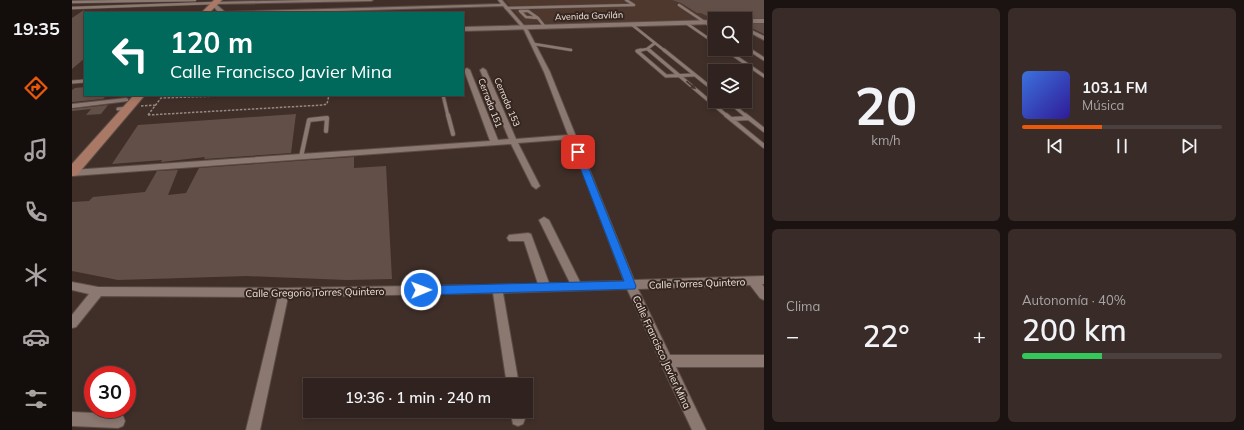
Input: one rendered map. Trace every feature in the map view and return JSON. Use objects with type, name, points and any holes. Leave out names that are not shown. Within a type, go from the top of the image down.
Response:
[{"type":"main road","points":[[752,21],[764,21]]},
{"type":"main road","points":[[752,25],[764,24]]},
{"type":"main road","name":"Avenida Gavilán","points":[[464,28],[525,29],[545,27],[708,25]]},
{"type":"main road","name":"Avenida Gavilán","points":[[464,32],[633,26]]},
{"type":"main road","points":[[72,158],[126,103],[138,96]]},
{"type":"main road","points":[[72,173],[126,103]]},
{"type":"street","points":[[361,0],[361,9]]},
{"type":"street","points":[[214,7],[371,0]]},
{"type":"street","points":[[466,0],[468,6]]},
{"type":"street","name":"Calle Francisco Javier Mina","points":[[500,0],[525,29],[547,72],[631,286],[665,361],[699,430]]},
{"type":"street","points":[[258,12],[468,6],[505,7]]},
{"type":"street","points":[[752,30],[764,38]]},
{"type":"street","name":"Cerrada 151","points":[[467,70],[495,143]]},
{"type":"street","name":"Cerrada 153","points":[[483,70],[514,142],[536,186]]},
{"type":"street","points":[[72,106],[126,103]]},
{"type":"street","points":[[72,173],[572,137]]},
{"type":"street","points":[[544,220],[577,288]]},
{"type":"street","points":[[512,238],[528,237],[546,288]]},
{"type":"street","points":[[759,280],[764,294]]},
{"type":"street","name":"Calle Torres Quintero","points":[[631,286],[759,280]]},
{"type":"street","name":"Calle Gregorio Torres Quintero","points":[[72,286],[98,291],[284,293],[631,286]]},
{"type":"street","points":[[497,288],[512,378]]},
{"type":"street","points":[[72,323],[98,291]]},
{"type":"street","points":[[253,430],[284,293]]},
{"type":"street","points":[[665,361],[764,361]]},
{"type":"street","points":[[72,419],[118,421]]},
{"type":"lane","points":[[72,2],[195,0]]},
{"type":"lane","points":[[505,7],[634,5],[626,0]]},
{"type":"lane","points":[[679,5],[708,23]]},
{"type":"lane","points":[[72,8],[214,7]]},
{"type":"lane","points":[[538,18],[526,18],[520,11],[528,10],[538,18],[545,27]]},
{"type":"lane","points":[[689,25],[708,38]]},
{"type":"lane","points":[[633,26],[708,86]]},
{"type":"lane","points":[[654,43],[647,49],[637,51],[666,76],[694,75]]},
{"type":"lane","points":[[534,44],[571,50]]},
{"type":"lane","points":[[647,49],[764,146]]},
{"type":"lane","points":[[752,51],[764,59]]},
{"type":"lane","points":[[734,56],[764,76]]},
{"type":"lane","points":[[72,82],[84,81]]},
{"type":"lane","points":[[443,96],[453,134]]},
{"type":"lane","points":[[737,108],[764,130]]},
{"type":"lane","points":[[302,157],[309,120],[327,118],[326,131]]},
{"type":"lane","points":[[732,119],[749,118]]},
{"type":"path","points":[[219,96],[161,98],[148,115],[323,106],[327,104],[329,96]]},
{"type":"shaded area","points":[[505,0],[764,0],[764,18],[752,18],[752,12],[708,12],[708,19],[525,24]]},
{"type":"building","points":[[672,0],[764,0],[764,18],[752,18],[752,12],[708,12],[708,16],[701,13],[697,13],[681,3]]},
{"type":"building","points":[[84,10],[84,59],[72,69],[72,18]]},
{"type":"building","points":[[752,24],[764,24],[764,34],[752,28]]},
{"type":"building","points":[[84,87],[84,96],[106,96],[103,99],[72,102],[72,90],[75,88]]},
{"type":"building","points":[[108,105],[101,114],[86,115],[91,109],[72,111],[72,109]]},
{"type":"building","points":[[296,114],[291,153],[204,159],[205,157],[161,162],[162,160],[112,164],[138,125]]},
{"type":"building","points":[[354,157],[354,168],[386,166],[392,279],[347,280],[246,276],[118,280],[72,271],[72,202],[89,201],[93,197],[145,192],[157,171],[178,170],[168,195],[186,193],[199,168]]},
{"type":"route","points":[[421,290],[631,286],[578,152]]}]
